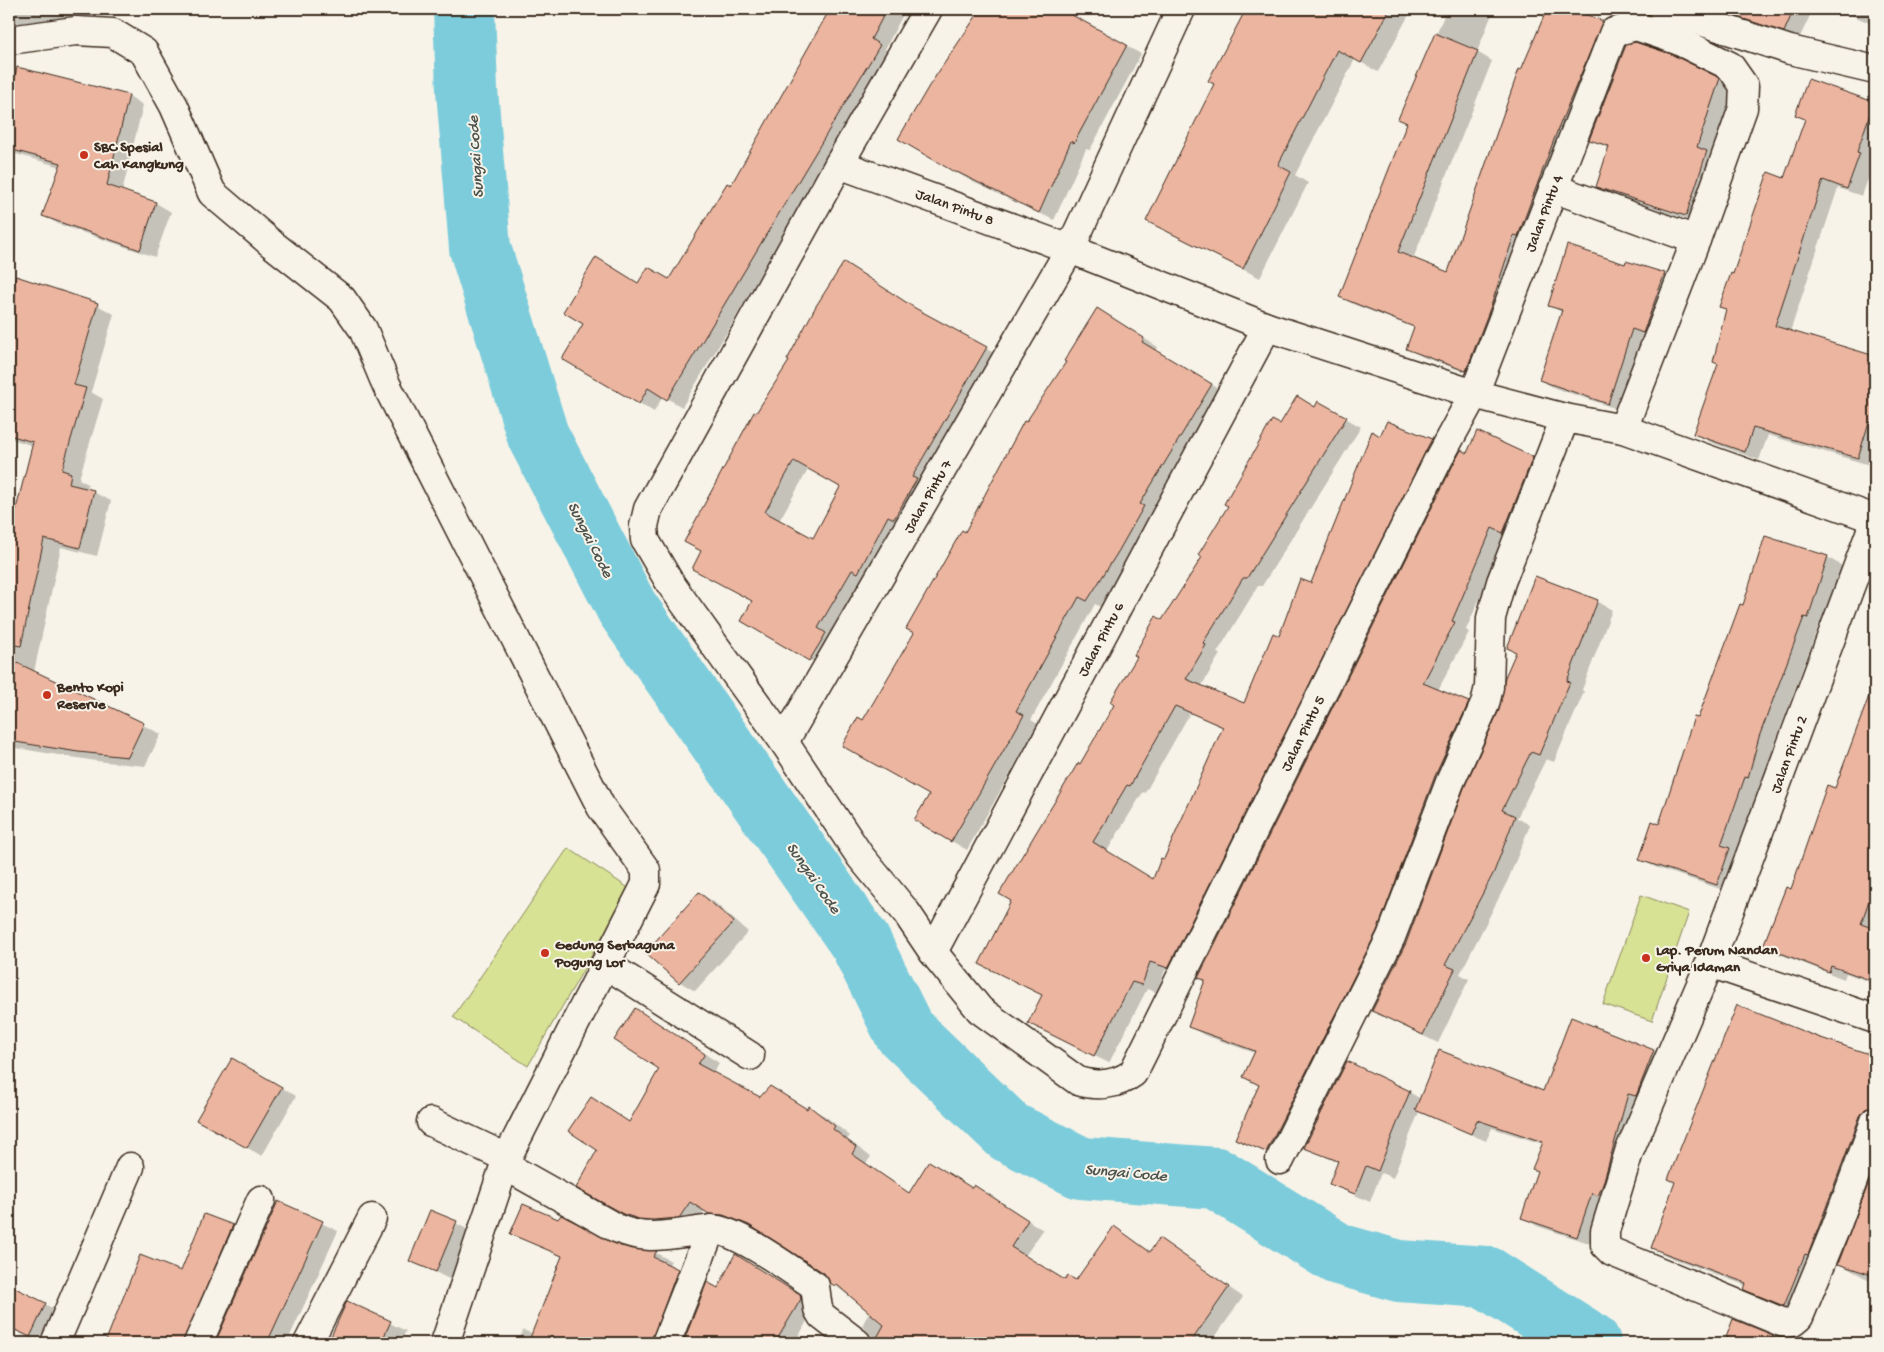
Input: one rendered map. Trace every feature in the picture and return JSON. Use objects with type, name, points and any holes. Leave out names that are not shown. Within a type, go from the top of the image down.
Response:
[{"type":"street","points":[[928,9],[839,164],[648,509],[644,526],[644,540],[670,583],[784,742],[860,856],[906,912],[933,952]]},
{"type":"street","name":"Jalan Pintu 7","points":[[784,742],[1070,249],[1181,9]]},
{"type":"street","points":[[1663,9],[1721,18],[1790,50],[1875,70]]},
{"type":"street","name":"Jalan Pintu 4","points":[[1474,394],[1614,32],[1636,26],[1677,40],[1730,66],[1744,86],[1743,108],[1696,240]]},
{"type":"street","points":[[9,40],[76,31],[113,33],[144,52],[174,106],[212,193],[272,244],[342,299],[363,329],[386,384],[601,807],[646,870],[646,884],[505,1161],[445,1343]]},
{"type":"street","name":"Jalan Pintu 8","points":[[839,164],[1070,249],[1267,327],[1474,394],[1565,418],[1623,429],[1875,519]]},
{"type":"street","points":[[1553,188],[1696,240],[1623,429]]},
{"type":"street","name":"Jalan Pintu 6","points":[[933,952],[1267,327]]},
{"type":"street","name":"Jalan Pintu 5","points":[[933,952],[980,1010],[1078,1081],[1090,1085],[1121,1082],[1133,1073],[1439,458],[1474,394]]},
{"type":"street","points":[[1280,1160],[1391,937],[1450,782],[1485,704],[1488,687],[1491,618],[1500,582],[1565,418]]},
{"type":"street","name":"Jalan Pintu 2","points":[[1875,519],[1710,963],[1629,1152],[1605,1231],[1605,1245],[1612,1252],[1784,1323],[1793,1322],[1799,1317],[1836,1227],[1875,1121]]},
{"type":"street","points":[[1710,963],[1875,1019]]},
{"type":"street","points":[[605,964],[750,1056]]},
{"type":"street","points":[[431,1122],[505,1161],[634,1236],[672,1235],[710,1229],[726,1233],[773,1258],[815,1286],[818,1309],[822,1316],[857,1343]]},
{"type":"street","points":[[55,1343],[130,1167]]},
{"type":"street","points":[[198,1343],[261,1200]]},
{"type":"street","points":[[308,1343],[372,1218]]},
{"type":"street","points":[[666,1343],[710,1229]]},
{"type":"green space","name":"Gedung Serbaguna Pogung Lor","points":[[568,848],[630,889],[528,1066],[453,1017]]},
{"type":"green space","name":"Lap. Perum Nandan Griya Idaman","points":[[1641,895],[1689,912],[1652,1021],[1603,1004]]},
{"type":"building","points":[[830,9],[887,9],[871,39],[880,45],[667,400],[648,388],[639,404],[562,359],[583,324],[563,312],[596,257],[638,283],[648,267],[669,279],[727,183],[731,185]]},
{"type":"building","points":[[981,9],[1061,9],[1127,45],[1074,143],[1071,141],[1039,213],[956,173],[898,139],[929,86]]},
{"type":"building","points":[[1246,9],[1390,9],[1361,63],[1337,50],[1278,165],[1291,172],[1243,269],[1146,221],[1214,84],[1208,81]]},
{"type":"building","points":[[1547,9],[1572,9],[1603,21],[1558,129],[1518,236],[1514,235],[1491,306],[1466,371],[1406,349],[1414,327],[1339,297],[1407,123],[1398,119],[1435,33],[1478,51],[1398,252],[1448,272],[1519,69],[1521,70]]},
{"type":"building","points":[[1713,9],[1794,9],[1784,32]]},
{"type":"building","points":[[1635,42],[1671,54],[1720,78],[1697,147],[1707,151],[1686,216],[1596,187],[1609,146],[1589,140],[1626,45]]},
{"type":"building","points":[[17,67],[129,95],[107,185],[156,202],[140,250],[42,216],[61,163],[9,149],[9,103]]},
{"type":"building","points":[[1808,79],[1874,102],[1857,152],[1860,153],[1847,189],[1823,180],[1775,326],[1875,356],[1875,424],[1869,422],[1858,458],[1753,428],[1745,452],[1693,434],[1718,364],[1713,362],[1726,309],[1719,307],[1731,273],[1733,274],[1768,172],[1784,178],[1805,119],[1795,115]]},
{"type":"building","points":[[1567,245],[1625,264],[1626,261],[1665,273],[1643,333],[1632,329],[1608,404],[1539,380],[1562,310],[1548,306]]},
{"type":"building","points":[[844,262],[915,308],[987,347],[912,477],[917,479],[894,519],[888,516],[858,573],[852,570],[818,628],[826,633],[809,661],[741,621],[752,601],[692,569],[701,551],[684,542],[754,412],[756,413],[789,361],[787,360],[816,306]],"holes":[[[794,461],[840,487],[813,538],[765,512]]]},
{"type":"building","points":[[16,276],[98,303],[74,385],[86,388],[62,470],[71,473],[69,484],[94,490],[80,548],[44,539],[21,646],[9,644],[9,520],[13,521],[33,442],[9,435],[9,299]]},
{"type":"building","points":[[1097,308],[1144,338],[1142,342],[1212,384],[1140,504],[1144,506],[1118,552],[1087,601],[1079,597],[1016,711],[1024,715],[951,842],[914,820],[929,795],[842,746],[858,717],[863,720],[914,633],[906,629],[962,530],[965,532],[1024,421],[1026,422],[1066,362],[1064,361]]},
{"type":"building","points":[[1297,396],[1315,407],[1318,401],[1347,417],[1247,578],[1243,578],[1203,643],[1206,645],[1186,679],[1244,703],[1273,633],[1279,636],[1300,579],[1311,583],[1372,431],[1380,436],[1387,421],[1432,439],[1168,968],[1150,962],[1142,985],[1132,982],[1094,1056],[1028,1023],[1042,995],[979,964],[1011,901],[999,894],[1078,763],[1080,764],[1114,705],[1110,702],[1137,657],[1134,655],[1156,616],[1162,620],[1202,557],[1198,555],[1228,506],[1224,504],[1272,420],[1280,424]],"holes":[[[1175,706],[1223,727],[1164,859],[1161,858],[1153,879],[1093,842],[1127,785],[1130,786]]]},
{"type":"building","points":[[1477,431],[1533,457],[1503,533],[1492,528],[1452,621],[1455,622],[1423,683],[1469,702],[1435,776],[1377,931],[1266,1152],[1235,1139],[1259,1085],[1243,1077],[1255,1051],[1188,1027],[1205,980],[1198,978],[1453,465],[1461,450],[1467,453]]},
{"type":"building","points":[[1765,536],[1828,556],[1808,618],[1804,617],[1759,737],[1748,778],[1745,777],[1721,845],[1730,848],[1717,885],[1639,860],[1652,821],[1659,824],[1694,717],[1698,718],[1740,604],[1743,605]]},
{"type":"building","points":[[1535,576],[1598,600],[1567,681],[1570,682],[1539,755],[1531,752],[1502,810],[1515,816],[1494,872],[1445,965],[1455,969],[1423,1035],[1372,1011],[1406,943],[1464,788],[1499,710],[1505,677],[1516,652],[1507,648]]},
{"type":"building","name":"Bento Kopi Reserve","points":[[9,659],[144,723],[128,757],[78,752],[9,741]]},
{"type":"building","points":[[1872,688],[1875,688],[1875,883],[1861,924],[1875,929],[1875,982],[1831,966],[1829,972],[1763,946],[1786,887],[1791,889],[1827,785],[1835,788]]},
{"type":"building","points":[[699,892],[734,922],[679,983],[645,953]]},
{"type":"building","points":[[1737,1005],[1815,1036],[1875,1056],[1875,1106],[1865,1109],[1860,1116],[1808,1255],[1805,1254],[1784,1306],[1744,1290],[1746,1283],[1651,1248],[1675,1182],[1668,1179]]},
{"type":"building","points":[[635,1008],[705,1054],[698,1064],[760,1097],[770,1086],[807,1109],[809,1106],[835,1126],[833,1129],[856,1147],[852,1154],[909,1193],[929,1161],[972,1188],[974,1185],[1028,1220],[1011,1247],[1065,1280],[1068,1276],[1076,1280],[1114,1226],[1150,1252],[1159,1238],[1229,1287],[1190,1343],[874,1343],[884,1325],[836,1284],[835,1286],[830,1283],[824,1273],[749,1225],[723,1215],[709,1214],[690,1202],[679,1218],[639,1219],[623,1214],[576,1188],[597,1150],[568,1131],[591,1097],[629,1122],[659,1069],[614,1040]]},
{"type":"building","points":[[1571,1017],[1654,1050],[1636,1096],[1628,1094],[1603,1184],[1598,1196],[1592,1193],[1577,1237],[1521,1218],[1537,1171],[1532,1169],[1543,1142],[1477,1120],[1471,1134],[1415,1110],[1439,1050],[1543,1091]]},
{"type":"building","points":[[232,1058],[282,1087],[247,1148],[196,1120]]},
{"type":"building","points":[[1347,1061],[1410,1091],[1378,1171],[1366,1166],[1355,1194],[1329,1184],[1338,1161],[1304,1148]]},
{"type":"building","points":[[1875,1166],[1875,1276],[1838,1264]]},
{"type":"building","points":[[278,1201],[323,1221],[267,1343],[215,1343]]},
{"type":"building","points":[[523,1204],[558,1219],[561,1215],[621,1246],[657,1251],[653,1257],[678,1269],[651,1343],[528,1343],[562,1256],[510,1234]]},
{"type":"building","points":[[430,1210],[457,1221],[436,1272],[409,1261]]},
{"type":"building","points":[[204,1214],[233,1225],[183,1343],[105,1343],[140,1255],[181,1271]]},
{"type":"building","points":[[735,1254],[800,1295],[801,1299],[775,1343],[683,1343],[707,1282],[718,1288]]},
{"type":"building","points":[[9,1285],[46,1303],[30,1337],[9,1327]]},
{"type":"building","points":[[347,1301],[391,1321],[381,1343],[328,1343]]},
{"type":"building","points":[[1733,1319],[1773,1335],[1769,1343],[1724,1343]]},
{"type":"waterway","name":"Sungai Code","points":[[464,9],[467,90],[480,248],[538,436],[627,608],[860,942],[904,1031],[1009,1132],[1081,1168],[1216,1178],[1338,1254],[1399,1271],[1486,1277],[1590,1343]]},
{"type":"place","name":"SBC Spesial Cah Kangkung","points":[[84,155]]},
{"type":"place","name":"Bento Kopi Reserve","points":[[47,695]]},
{"type":"place","name":"Gedung Serbaguna Pogung Lor","points":[[545,953]]},
{"type":"place","name":"Lap. Perum Nandan Griya Idaman","points":[[1646,958]]}]
